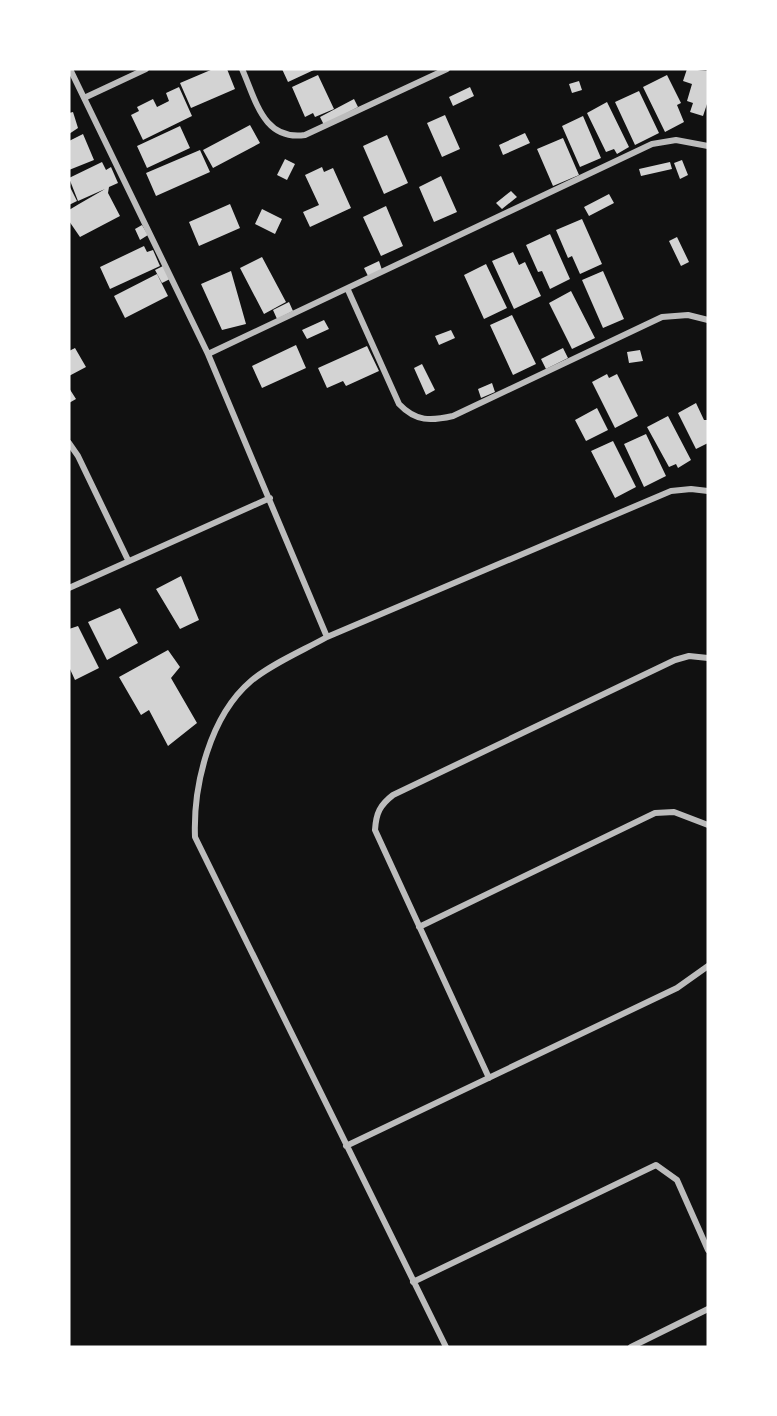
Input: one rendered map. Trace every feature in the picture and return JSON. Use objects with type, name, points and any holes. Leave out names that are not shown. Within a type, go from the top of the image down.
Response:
[{"type":"street","points":[[70,69],[208,354],[327,637]]},
{"type":"street","points":[[84,98],[146,69]]},
{"type":"street","points":[[242,69],[267,124],[279,133],[292,137],[305,135],[447,69]]},
{"type":"street","points":[[208,354],[348,290],[652,144],[676,140],[708,146]]},
{"type":"street","points":[[348,290],[399,404],[408,414],[423,420],[453,416],[662,317],[688,315],[708,320]]},
{"type":"street","points":[[69,443],[78,456],[128,560]]},
{"type":"street","points":[[446,1347],[195,837],[194,806],[202,767],[221,718],[251,681],[327,637],[671,491],[691,489],[708,491]]},
{"type":"street","points":[[69,588],[270,498]]},
{"type":"street","points":[[489,1078],[375,830],[376,817],[382,804],[393,795],[675,660],[689,656],[708,658]]},
{"type":"street","points":[[419,927],[655,813],[674,812],[708,825]]},
{"type":"street","points":[[346,1146],[677,988],[708,966]]},
{"type":"street","points":[[413,1282],[656,1165],[677,1180],[708,1250]]},
{"type":"street","points":[[631,1347],[708,1309]]},
{"type":"building","points":[[213,69],[227,69],[235,89],[191,108],[180,83]]},
{"type":"building","points":[[282,69],[316,69],[288,82]]},
{"type":"building","points":[[687,69],[708,71],[708,101],[703,116],[690,112],[693,103],[687,101],[692,84],[683,81]]},
{"type":"building","points":[[318,75],[334,109],[315,117],[313,113],[305,117],[292,87]]},
{"type":"building","points":[[667,75],[681,103],[677,105],[684,122],[665,132],[643,87]]},
{"type":"building","points":[[579,81],[582,90],[572,93],[569,84]]},
{"type":"building","points":[[179,87],[192,116],[143,140],[131,115],[139,111],[137,107],[153,99],[157,107],[169,101],[166,93]]},
{"type":"building","points":[[470,87],[474,96],[453,106],[449,97]]},
{"type":"building","points":[[639,91],[659,133],[635,145],[615,102]]},
{"type":"building","points":[[354,99],[358,107],[324,125],[320,117]]},
{"type":"building","points":[[607,102],[629,147],[617,154],[614,149],[606,152],[587,113]]},
{"type":"building","points":[[73,112],[78,128],[69,134],[69,113]]},
{"type":"building","points":[[445,115],[460,149],[442,157],[427,123]]},
{"type":"building","points":[[583,116],[601,158],[580,167],[562,126]]},
{"type":"building","points":[[250,125],[260,143],[213,168],[203,150]]},
{"type":"building","points":[[180,126],[190,148],[147,168],[137,146]]},
{"type":"building","points":[[525,133],[530,143],[503,155],[499,145]]},
{"type":"building","points":[[83,134],[94,160],[69,170],[69,141]]},
{"type":"building","points":[[387,135],[408,183],[384,194],[363,146]]},
{"type":"building","points":[[563,138],[579,175],[553,186],[537,149]]},
{"type":"building","points":[[200,150],[210,172],[156,196],[146,173]]},
{"type":"building","points":[[285,159],[295,164],[287,180],[277,175]]},
{"type":"building","points":[[682,160],[688,175],[680,179],[674,163]]},
{"type":"building","points":[[102,162],[106,170],[111,167],[118,183],[109,187],[108,193],[120,216],[80,237],[69,221],[69,210],[105,189],[78,201],[69,178]]},
{"type":"building","points":[[670,162],[672,169],[641,176],[639,169]]},
{"type":"building","points":[[322,167],[324,172],[333,168],[351,208],[310,227],[303,212],[319,205],[305,175]]},
{"type":"building","points":[[441,176],[457,212],[434,222],[419,187]]},
{"type":"building","points":[[69,185],[77,201],[69,205]]},
{"type":"building","points":[[511,191],[517,197],[502,209],[496,203]]},
{"type":"building","points":[[609,194],[614,203],[589,216],[584,207]]},
{"type":"building","points":[[230,204],[240,228],[199,246],[189,222]]},
{"type":"building","points":[[386,206],[403,246],[381,256],[363,217]]},
{"type":"building","points":[[262,209],[282,219],[275,234],[255,224]]},
{"type":"building","points":[[582,219],[602,264],[580,274],[572,256],[568,258],[556,230]]},
{"type":"building","points":[[142,225],[148,235],[140,240],[135,229]]},
{"type":"building","points":[[550,234],[570,279],[550,289],[542,271],[538,272],[526,245]]},
{"type":"building","points":[[677,237],[689,262],[681,266],[669,241]]},
{"type":"building","points":[[144,246],[147,252],[153,250],[160,266],[110,289],[100,267]]},
{"type":"building","points":[[513,252],[519,265],[525,262],[541,296],[514,309],[492,261]]},
{"type":"building","points":[[262,257],[286,302],[264,314],[240,268]]},
{"type":"building","points":[[379,261],[382,270],[368,276],[364,268]]},
{"type":"building","points":[[486,264],[507,308],[484,319],[464,275]]},
{"type":"building","points":[[163,266],[170,279],[162,283],[155,270]]},
{"type":"building","points":[[231,271],[246,324],[222,330],[201,284]]},
{"type":"building","points":[[603,271],[624,319],[603,328],[582,280]]},
{"type":"building","points":[[157,274],[168,296],[125,318],[114,296]]},
{"type":"building","points":[[571,291],[595,338],[572,349],[549,303]]},
{"type":"building","points":[[289,302],[293,311],[277,319],[273,310]]},
{"type":"building","points":[[512,315],[536,364],[513,375],[490,325]]},
{"type":"building","points":[[324,320],[329,329],[307,339],[302,330]]},
{"type":"building","points":[[451,330],[455,338],[439,345],[435,336]]},
{"type":"building","points":[[296,345],[306,368],[262,388],[252,366]]},
{"type":"building","points":[[367,346],[379,371],[346,386],[343,381],[327,388],[318,368]]},
{"type":"building","points":[[75,348],[86,367],[69,376],[69,351]]},
{"type":"building","points":[[563,348],[568,358],[546,369],[541,359]]},
{"type":"building","points":[[640,350],[643,361],[629,363],[627,352]]},
{"type":"building","points":[[422,364],[435,390],[426,395],[414,368]]},
{"type":"building","points":[[607,374],[609,378],[617,374],[638,416],[615,428],[592,382]]},
{"type":"building","points":[[492,383],[495,392],[481,398],[478,389]]},
{"type":"building","points":[[69,388],[76,399],[69,403]]},
{"type":"building","points":[[696,403],[704,420],[708,420],[708,443],[696,449],[678,413]]},
{"type":"building","points":[[597,408],[608,430],[586,441],[575,420]]},
{"type":"building","points":[[668,416],[691,460],[678,468],[676,464],[669,467],[647,427]]},
{"type":"building","points":[[646,434],[666,476],[644,487],[624,444]]},
{"type":"building","points":[[613,441],[636,487],[615,498],[591,451]]},
{"type":"building","points":[[181,576],[199,620],[180,629],[156,589]]},
{"type":"building","points":[[120,608],[138,643],[107,660],[88,622]]},
{"type":"building","points":[[78,626],[99,668],[75,680],[69,667],[69,629]]},
{"type":"building","points":[[168,650],[180,667],[171,678],[197,723],[168,746],[149,710],[141,715],[119,677]]}]
